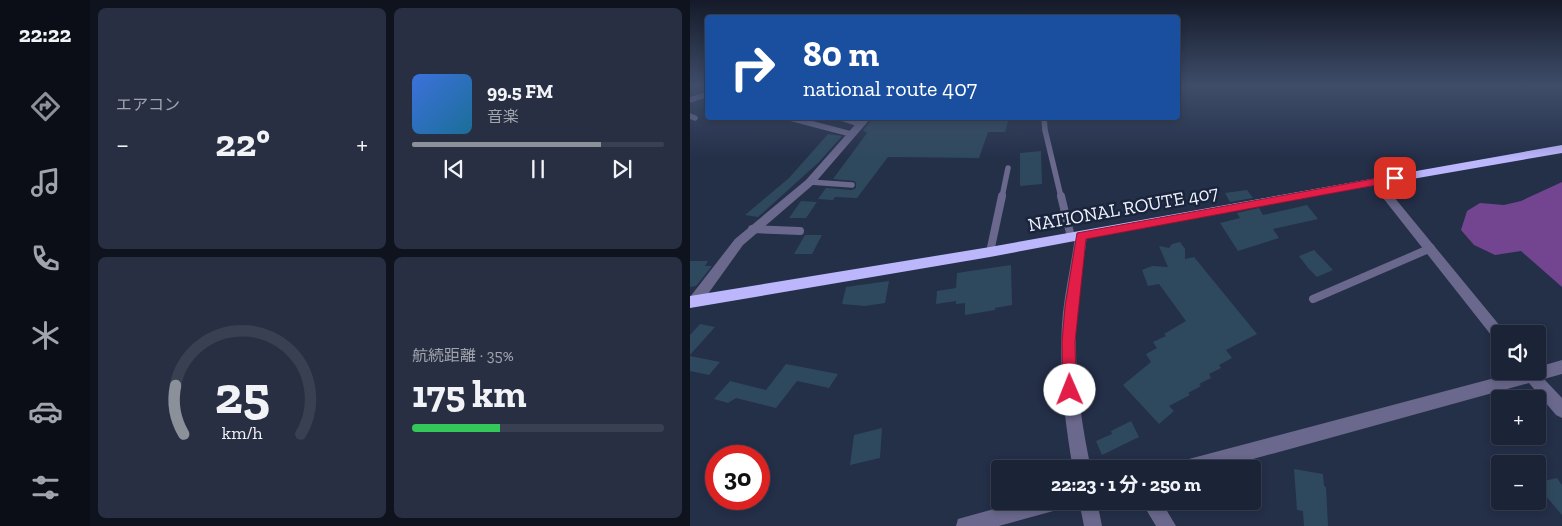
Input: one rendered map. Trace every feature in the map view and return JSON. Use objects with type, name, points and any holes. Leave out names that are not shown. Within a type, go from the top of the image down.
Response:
[{"type":"highway","name":"NATIONAL ROUTE 407","points":[[693,302],[990,252],[1562,149]]},
{"type":"street","points":[[693,302],[727,255],[752,229],[810,182],[862,121]]},
{"type":"street","points":[[1376,182],[1491,325]]},
{"type":"street","points":[[1076,236],[1068,342],[1070,390],[1081,460]]},
{"type":"street","points":[[1546,370],[1562,367]]},
{"type":"street","points":[[1217,460],[1504,380]]},
{"type":"street","points":[[1535,380],[1562,410]]},
{"type":"street","points":[[964,526],[1024,510]]},
{"type":"street","points":[[1090,510],[1093,526]]},
{"type":"street","points":[[1156,510],[1167,526]]},
{"type":"lane","points":[[798,120],[851,134]]},
{"type":"lane","points":[[1044,120],[1044,130],[1076,236]]},
{"type":"lane","points":[[990,252],[1008,168]]},
{"type":"lane","points":[[810,182],[852,185]]},
{"type":"lane","points":[[752,229],[800,231]]},
{"type":"lane","points":[[1312,299],[1431,248]]},
{"type":"shaded area","points":[[1562,182],[1562,287],[1521,251],[1495,255],[1474,245],[1461,230],[1467,211],[1480,203],[1504,205],[1521,201]]},
{"type":"building","points":[[871,120],[1008,120],[1005,132],[988,132],[979,158],[888,157],[857,198],[835,197],[833,200],[818,199],[826,188],[852,190],[856,188],[854,181],[833,179],[867,133],[863,130]]},
{"type":"building","points":[[828,134],[842,136],[819,162],[758,217],[745,215],[789,178]]},
{"type":"building","points":[[1041,151],[1042,184],[1020,186],[1020,153]]},
{"type":"building","points":[[1247,190],[1253,198],[1230,202],[1225,193]]},
{"type":"building","points":[[801,201],[817,202],[806,218],[789,218]]},
{"type":"building","points":[[1307,205],[1318,219],[1273,229],[1279,238],[1238,251],[1220,223],[1240,218],[1237,213],[1259,208],[1263,215]]},
{"type":"building","points":[[805,235],[822,235],[812,254],[794,254]]},
{"type":"building","points":[[1180,242],[1185,249],[1185,259],[1194,257],[1257,334],[1226,350],[1232,358],[1219,365],[1221,368],[1209,374],[1211,378],[1199,384],[1201,386],[1188,393],[1190,395],[1169,406],[1174,411],[1159,424],[1123,385],[1151,362],[1146,354],[1157,348],[1153,342],[1166,336],[1164,334],[1186,321],[1159,284],[1148,286],[1142,270],[1152,266],[1168,267],[1159,246],[1169,248],[1172,244]]},
{"type":"building","points":[[1314,250],[1333,270],[1317,277],[1308,268],[1299,256]]},
{"type":"building","points":[[690,261],[708,261],[705,266],[712,266],[696,286],[690,287]]},
{"type":"building","points":[[1011,265],[1012,305],[965,315],[965,303],[956,304],[956,301],[936,304],[937,291],[956,288],[957,273]]},
{"type":"building","points":[[889,281],[885,303],[865,306],[842,304],[846,287]]},
{"type":"building","points":[[700,324],[715,327],[690,355],[690,335]]},
{"type":"building","points":[[690,356],[720,362],[709,375],[690,371]]},
{"type":"building","points":[[786,364],[838,374],[829,388],[797,381],[776,408],[736,398],[728,403],[714,399],[730,381],[766,390]]},
{"type":"building","points":[[1131,421],[1139,437],[1102,455],[1096,441],[1112,434],[1111,431]]},
{"type":"building","points":[[882,428],[880,458],[850,465],[854,435]]},
{"type":"building","points":[[1294,469],[1323,474],[1324,486],[1326,487],[1328,526],[1304,526],[1303,511],[1297,510]]},
{"type":"building","points":[[1557,478],[1562,485],[1562,515],[1546,496],[1546,480]]},
{"type":"route","points":[[1070,390],[1068,342],[1072,289],[1081,236],[1395,178]]}]
